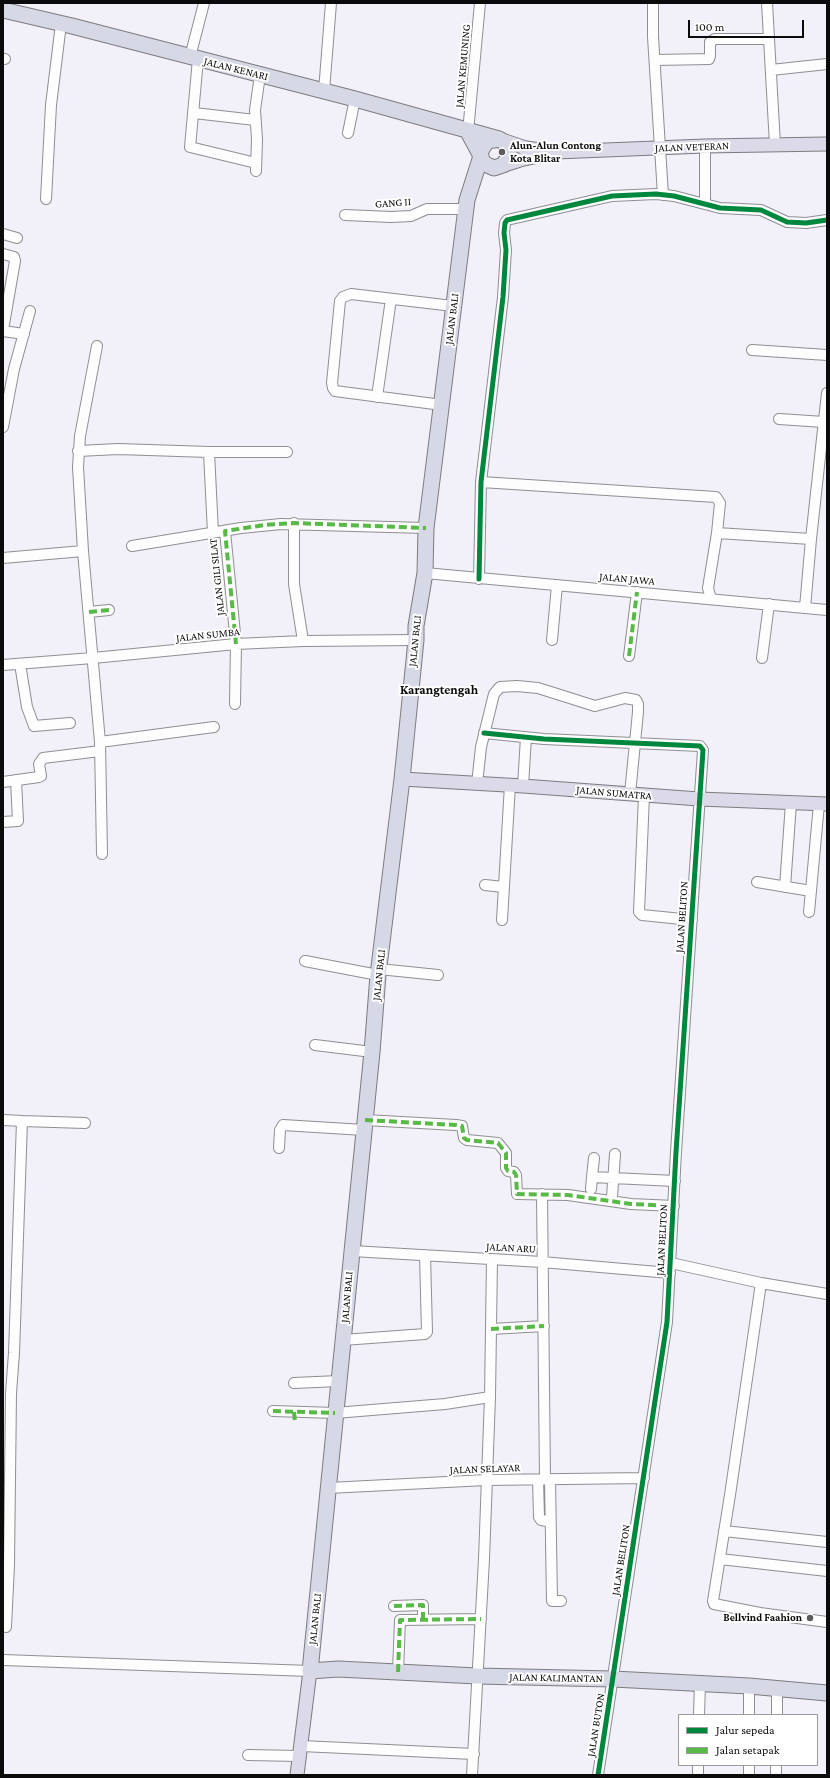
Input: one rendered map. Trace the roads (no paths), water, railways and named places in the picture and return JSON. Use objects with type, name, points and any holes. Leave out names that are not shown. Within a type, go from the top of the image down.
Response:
[{"type":"highway","name":"JALAN KENARI","points":[[3,10],[355,99],[468,132],[499,139]]},
{"type":"highway","points":[[468,132],[485,164],[494,168],[498,167]]},
{"type":"highway","points":[[466,205],[482,178],[506,162],[509,153],[506,144],[499,139],[487,141],[482,148],[481,156]]},
{"type":"highway","name":"JALAN BALI","points":[[310,1671],[379,972],[402,779],[416,632],[425,573],[426,528],[466,205],[481,156]]},
{"type":"highway","name":"JALAN KALIMANTAN","points":[[310,1671],[338,1669],[477,1676],[613,1679],[750,1686],[827,1693]]},
{"type":"main road","name":"JALAN VETERAN","points":[[499,139],[526,148],[556,152],[705,146],[827,144]]},
{"type":"main road","name":"JALAN VETERAN","points":[[498,167],[520,160],[556,152]]},
{"type":"main road","name":"JALAN SUMATRA","points":[[402,779],[644,796],[823,804]]},
{"type":"main road","name":"JALAN BALI","points":[[297,1775],[310,1671]]},
{"type":"street","points":[[204,3],[194,58],[194,112],[190,147],[256,167],[257,139],[254,120],[260,75]]},
{"type":"street","points":[[324,91],[331,3]]},
{"type":"street","name":"JALAN KEMUNING","points":[[468,132],[480,3]]},
{"type":"street","points":[[653,3],[663,192]]},
{"type":"street","points":[[767,3],[775,145]]},
{"type":"street","points":[[46,199],[51,105],[61,24]]},
{"type":"street","points":[[655,60],[709,59],[710,42],[714,39],[769,39]]},
{"type":"street","points":[[770,70],[827,64]]},
{"type":"street","points":[[348,133],[355,99]]},
{"type":"street","points":[[194,112],[254,120]]},
{"type":"street","points":[[705,146],[705,201]]},
{"type":"street","points":[[479,579],[481,482],[504,297],[506,250],[505,223],[511,218],[604,198],[663,192],[705,201],[720,208],[761,210],[787,222],[806,223],[827,220]]},
{"type":"street","name":"GANG II","points":[[345,215],[411,216],[427,209],[466,205]]},
{"type":"street","points":[[3,234],[18,238]]},
{"type":"street","points":[[3,254],[14,257],[15,261],[3,330],[24,334]]},
{"type":"street","points":[[442,405],[340,393],[335,391],[333,388],[340,301],[343,297],[351,294],[453,306]]},
{"type":"street","points":[[377,397],[392,299]]},
{"type":"street","points":[[3,427],[14,369],[30,311]]},
{"type":"street","points":[[97,346],[78,451],[78,467],[83,551],[100,746],[102,854]]},
{"type":"street","points":[[752,350],[827,355]]},
{"type":"street","points":[[805,608],[811,539],[823,469],[824,422],[827,393]]},
{"type":"street","points":[[779,419],[824,422]]},
{"type":"street","points":[[78,451],[118,449],[209,452],[287,452]]},
{"type":"street","points":[[209,452],[213,533]]},
{"type":"street","points":[[481,482],[716,497],[720,501],[717,533],[708,588],[711,599]]},
{"type":"street","points":[[132,546],[265,525],[294,523],[426,528]]},
{"type":"street","points":[[294,523],[294,584],[303,641]]},
{"type":"street","name":"JALAN GILI SILAT","points":[[225,531],[235,636],[235,704]]},
{"type":"street","points":[[717,533],[811,539]]},
{"type":"street","points":[[3,558],[83,551]]},
{"type":"street","name":"JALAN JAWA","points":[[425,573],[827,610]]},
{"type":"street","points":[[552,640],[557,585]]},
{"type":"street","points":[[629,656],[637,592]]},
{"type":"street","points":[[762,658],[769,604]]},
{"type":"street","points":[[89,612],[109,610]]},
{"type":"street","name":"JALAN SUMBA","points":[[3,664],[93,658],[235,636],[303,641],[416,632]]},
{"type":"street","points":[[20,664],[27,707],[34,726],[38,727],[70,722]]},
{"type":"street","points":[[477,784],[481,747],[494,694],[500,687],[517,686],[538,688],[595,706],[626,698],[636,700],[638,704],[636,743],[630,794]]},
{"type":"street","points":[[3,782],[41,776],[39,764],[43,758],[100,746],[214,727]]},
{"type":"street","points":[[484,733],[526,737],[636,743]]},
{"type":"street","points":[[502,920],[503,887],[517,786],[526,737]]},
{"type":"street","name":"JALAN BELITON","points":[[613,1679],[667,1322],[703,750],[701,747],[636,743]]},
{"type":"street","points":[[3,822],[18,821],[16,780]]},
{"type":"street","points":[[644,796],[639,912],[642,915],[692,920]]},
{"type":"street","points":[[785,887],[791,803]]},
{"type":"street","points":[[809,912],[823,804]]},
{"type":"street","points":[[757,882],[811,891]]},
{"type":"street","points":[[485,885],[503,887]]},
{"type":"street","points":[[305,962],[379,972],[438,975]]},
{"type":"street","points":[[314,1045],[372,1052]]},
{"type":"street","points":[[3,1120],[85,1123]]},
{"type":"street","points":[[6,1627],[9,1565],[11,1393],[14,1353],[22,1121]]},
{"type":"street","points":[[279,1148],[280,1130],[283,1125],[462,1126],[464,1138],[467,1140],[498,1144],[502,1148],[506,1154],[506,1168],[508,1171],[514,1172],[516,1175],[517,1194],[542,1194],[631,1204],[674,1206]]},
{"type":"street","points":[[612,1197],[615,1154]]},
{"type":"street","points":[[591,1189],[594,1158]]},
{"type":"street","points":[[592,1177],[675,1181]]},
{"type":"street","points":[[542,1194],[544,1480],[552,1601],[562,1601]]},
{"type":"street","name":"JALAN ARU","points":[[352,1251],[671,1268],[827,1294]]},
{"type":"street","points":[[343,1340],[425,1334],[427,1332],[425,1255]]},
{"type":"street","points":[[472,1775],[484,1559],[490,1397],[492,1259]]},
{"type":"street","points":[[761,1282],[713,1602],[716,1606],[827,1622]]},
{"type":"street","points":[[491,1329],[544,1326]]},
{"type":"street","points":[[294,1383],[338,1381]]},
{"type":"street","points":[[273,1411],[295,1417],[445,1404],[490,1397]]},
{"type":"street","name":"JALAN SELAYAR","points":[[328,1488],[486,1480],[644,1478]]},
{"type":"street","points":[[544,1480],[539,1517],[541,1520],[547,1521]]},
{"type":"street","points":[[724,1531],[827,1542]]},
{"type":"street","points":[[720,1559],[827,1571]]},
{"type":"street","points":[[394,1606],[423,1605],[423,1619]]},
{"type":"street","points":[[398,1672],[400,1620],[480,1619]]},
{"type":"street","points":[[3,1660],[310,1671]]},
{"type":"street","name":"JALAN BUTON","points":[[598,1775],[613,1679]]},
{"type":"street","points":[[699,1714],[700,1684]]},
{"type":"street","points":[[749,1714],[750,1686]]},
{"type":"street","points":[[777,1714],[778,1689]]},
{"type":"street","points":[[248,1755],[300,1751],[474,1754]]},
{"type":"place","name":"Alun-Alun Contong Kota Blitar","points":[[502,152]]},
{"type":"place","name":"Bellvind Faahion","points":[[810,1618]]},
{"type":"district","name":"Karangtengah","points":[[439,690]]}]
